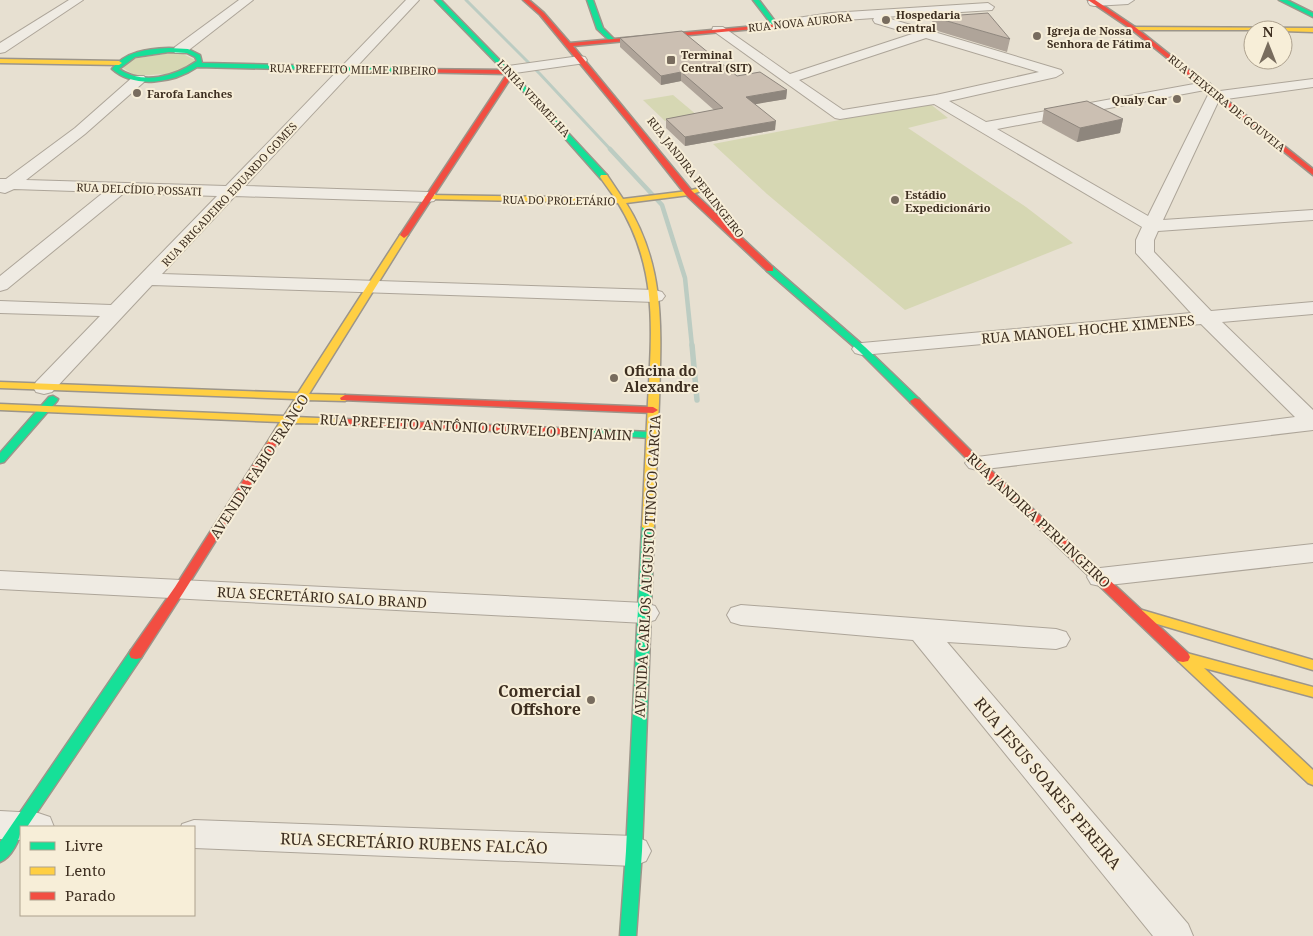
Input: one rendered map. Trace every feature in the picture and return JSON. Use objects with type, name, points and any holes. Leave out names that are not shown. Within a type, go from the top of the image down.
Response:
[{"type":"main road","name":"LINHA VERMELHA","points":[[438,0],[526,89],[627,201]]},
{"type":"main road","name":"RUA JANDIRA PERLINGEIRO","points":[[526,0],[542,14],[580,60],[638,120],[689,193],[763,263],[862,349],[977,463],[1313,779]]},
{"type":"main road","points":[[587,31],[590,0]]},
{"type":"main road","points":[[756,0],[775,25]]},
{"type":"main road","points":[[1282,0],[1313,15]]},
{"type":"main road","name":"RUA TEIXEIRA DE GOUVEIA","points":[[1092,1],[1135,31],[1313,173]]},
{"type":"main road","name":"RUA JANDIRA PERLINGEIRO","points":[[542,14],[587,31],[588,53],[613,80]]},
{"type":"main road","name":"RUA NOVA AURORA","points":[[565,41],[588,44],[612,40],[775,25]]},
{"type":"main road","points":[[1293,31],[1313,30]]},
{"type":"main road","points":[[565,41],[587,31],[612,40]]},
{"type":"main road","points":[[1135,31],[1243,31]]},
{"type":"main road","points":[[1220,31],[1243,33]]},
{"type":"main road","points":[[1293,33],[1313,36]]},
{"type":"main road","points":[[0,61],[119,63],[146,52],[180,50],[198,56],[200,62],[186,72],[169,77],[139,79],[116,72],[116,66],[119,63]]},
{"type":"main road","name":"RUA PREFEITO MILME RIBEIRO","points":[[198,65],[509,72]]},
{"type":"main road","name":"AVENIDA FABIO FRANCO","points":[[0,855],[179,590],[304,396],[428,197],[501,88],[509,72]]},
{"type":"main road","points":[[501,88],[514,87],[526,89]]},
{"type":"main road","name":"RUA DO PROLETÁRIO","points":[[428,197],[627,201],[697,192],[705,187]]},
{"type":"main road","name":"AVENIDA CARLOS AUGUSTO TINOCO GARCIA","points":[[627,201],[647,255],[655,296],[656,345],[634,851],[628,936]]},
{"type":"main road","name":"RUA JANDIRA PERLINGEIRO","points":[[723,210],[763,263]]},
{"type":"main road","name":"RUA PREFEITO ANTÔNIO CURVELO BENJAMIN","points":[[0,385],[653,410]]},
{"type":"main road","points":[[1,408],[23,386]]},
{"type":"main road","points":[[0,460],[44,408],[64,388]]},
{"type":"main road","name":"RUA PREFEITO ANTÔNIO CURVELO BENJAMIN","points":[[1,408],[44,408],[652,435]]},
{"type":"main road","points":[[1138,614],[1313,665]]},
{"type":"main road","points":[[1184,658],[1313,692]]},
{"type":"street","points":[[0,49],[77,0]]},
{"type":"street","points":[[180,50],[247,0]]},
{"type":"street","name":"RUA BRIGADEIRO EDUARDO GOMES","points":[[44,387],[413,0]]},
{"type":"street","points":[[892,0],[908,13]]},
{"type":"street","points":[[1092,1],[1128,0]]},
{"type":"street","name":"RUA NOVA AURORA","points":[[775,25],[825,18],[988,7]]},
{"type":"street","points":[[718,30],[840,114],[876,110],[936,99],[1056,73],[863,15]]},
{"type":"street","points":[[788,79],[925,34]]},
{"type":"street","points":[[509,72],[525,67],[580,60]]},
{"type":"street","points":[[3,187],[80,131],[139,79]]},
{"type":"street","points":[[981,127],[1213,92],[1313,83]]},
{"type":"street","points":[[1213,92],[1145,240],[1145,253],[1207,319],[1313,422]]},
{"type":"street","points":[[936,99],[1153,226],[1313,215]]},
{"type":"street","name":"RUA DELCÍDIO POSSATI","points":[[3,187],[120,188],[428,197]]},
{"type":"street","points":[[0,286],[120,188]]},
{"type":"street","points":[[148,279],[655,296]]},
{"type":"street","points":[[0,307],[116,311]]},
{"type":"street","name":"RUA MANOEL HOCHE XIMENES","points":[[862,349],[1313,308]]},
{"type":"street","points":[[977,463],[1313,422]]},
{"type":"street","points":[[1100,577],[1313,552]]},
{"type":"street","name":"RUA SECRETÁRIO SALO BRAND","points":[[0,580],[645,612]]},
{"type":"street","points":[[741,615],[1056,639]]},
{"type":"street","name":"RUA JESUS SOARES PEREIRA","points":[[921,630],[1175,936]]},
{"type":"street","name":"RUA SECRETÁRIO RUBENS FALCÃO","points":[[195,834],[634,851]]},
{"type":"green space","points":[[179,52],[197,61],[178,73],[136,76],[123,68],[132,59]]},
{"type":"green space","points":[[673,95],[698,116],[665,121],[643,100]]},
{"type":"green space","name":"Estádio Expedicionário","points":[[929,103],[948,118],[908,128],[1026,207],[1073,243],[905,310],[767,194],[713,144]]},
{"type":"building","points":[[988,13],[1010,39],[933,17]]},
{"type":"building","points":[[682,31],[737,76],[760,72],[787,90],[746,97],[776,121],[685,137],[666,119],[723,108],[681,72],[661,76],[620,38]]},
{"type":"building","points":[[1087,101],[1123,119],[1080,128],[1044,109]]},
{"type":"waterway","points":[[466,0],[540,74],[611,150]]},
{"type":"waterway","points":[[610,149],[662,205],[685,278],[692,346]]},
{"type":"waterway","points":[[692,345],[697,400]]},
{"type":"traffic: fast","points":[[438,0],[518,82],[604,177]]},
{"type":"traffic: fast","points":[[590,0],[600,29],[612,40]]},
{"type":"traffic: fast","points":[[756,0],[775,25]]},
{"type":"traffic: fast","points":[[1282,0],[1313,15]]},
{"type":"traffic: fast","points":[[169,50],[188,51],[198,56],[200,62],[170,77],[146,80],[124,75],[115,69],[120,63],[132,56],[147,52],[169,50]]},
{"type":"traffic: fast","points":[[198,65],[406,70]]},
{"type":"traffic: fast","points":[[770,269],[862,349],[915,401]]},
{"type":"traffic: fast","points":[[0,460],[53,399]]},
{"type":"traffic: fast","points":[[580,432],[652,435]]},
{"type":"traffic: fast","points":[[628,936],[634,851],[648,527]]},
{"type":"traffic: fast","points":[[0,855],[136,654]]},
{"type":"traffic: slow","points":[[1133,28],[1313,30]]},
{"type":"traffic: slow","points":[[0,61],[119,63]]},
{"type":"traffic: slow","points":[[604,177],[635,225],[644,246],[654,289],[656,339],[648,527]]},
{"type":"traffic: slow","points":[[428,197],[623,201],[689,193],[703,189]]},
{"type":"traffic: slow","points":[[272,443],[404,235]]},
{"type":"traffic: slow","points":[[0,385],[345,398]]},
{"type":"traffic: slow","points":[[0,407],[343,422]]},
{"type":"traffic: slow","points":[[1142,615],[1313,665]]},
{"type":"traffic: slow","points":[[1183,657],[1313,779]]},
{"type":"traffic: slow","points":[[1188,659],[1313,692]]},
{"type":"traffic: jam","points":[[526,0],[542,14],[632,121],[689,193],[770,269]]},
{"type":"traffic: jam","points":[[1091,0],[1133,28],[1313,173]]},
{"type":"traffic: jam","points":[[568,45],[775,25]]},
{"type":"traffic: jam","points":[[406,70],[509,72]]},
{"type":"traffic: jam","points":[[404,235],[511,73]]},
{"type":"traffic: jam","points":[[345,398],[653,410]]},
{"type":"traffic: jam","points":[[915,401],[977,463],[1183,657]]},
{"type":"traffic: jam","points":[[343,422],[580,432]]},
{"type":"traffic: jam","points":[[136,654],[272,443]]},
{"type":"place","name":"Hospedaria central","points":[[886,20]]},
{"type":"place","name":"Igreja de Nossa Senhora de Fátima","points":[[1037,36]]},
{"type":"place","name":"Terminal Central (SIT)","points":[[671,60]]},
{"type":"place","name":"Farofa Lanches","points":[[137,93]]},
{"type":"place","name":"Qualy Car","points":[[1177,99]]},
{"type":"place","name":"Estádio Expedicionário","points":[[895,200]]},
{"type":"place","name":"Oficina do Alexandre","points":[[614,378]]},
{"type":"place","name":"Comercial Offshore","points":[[591,700]]}]
